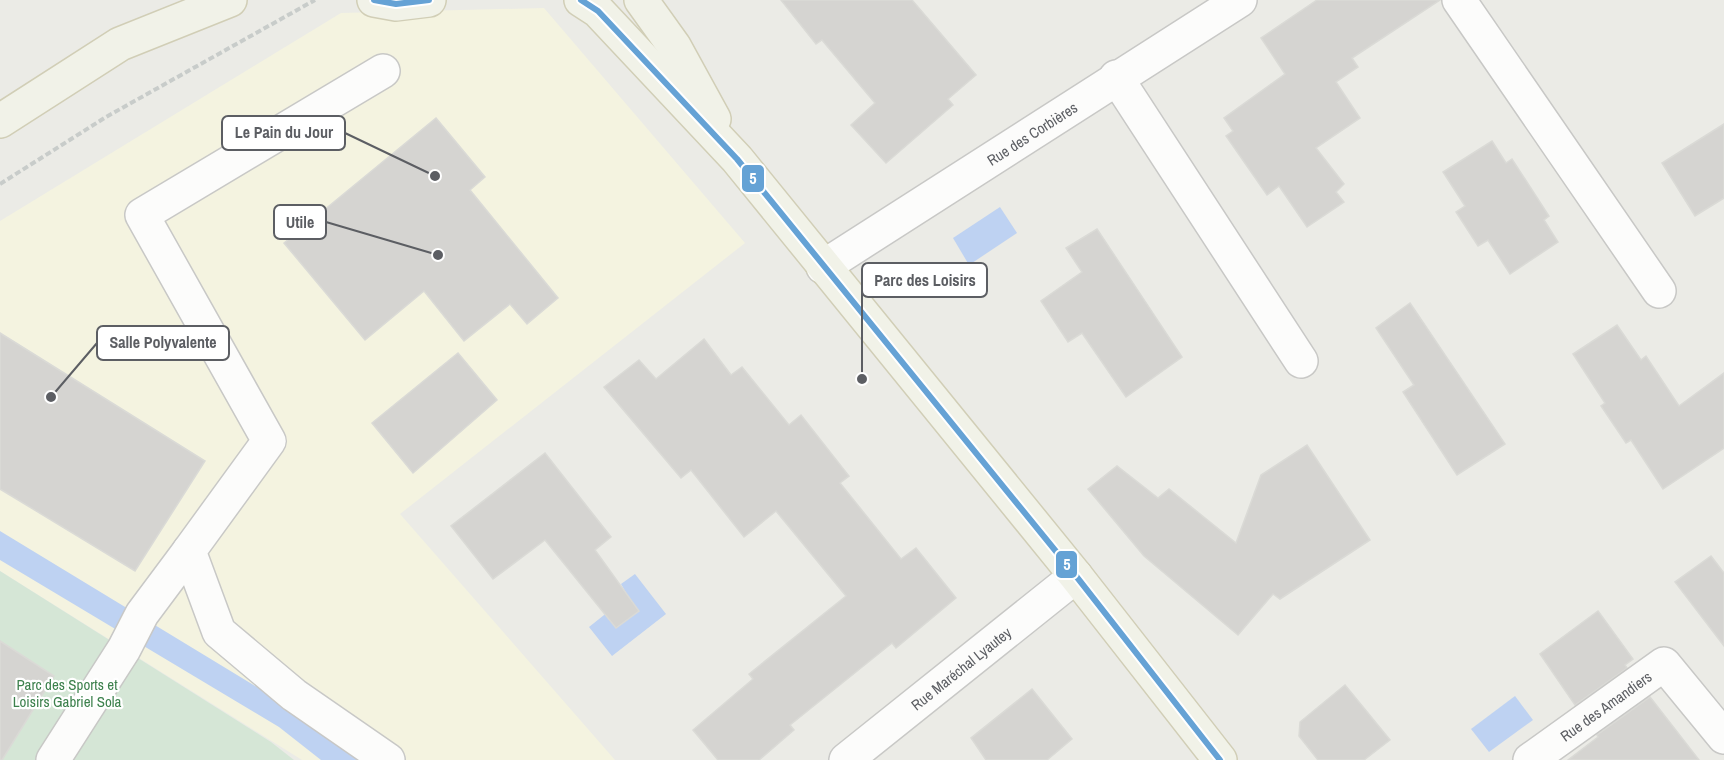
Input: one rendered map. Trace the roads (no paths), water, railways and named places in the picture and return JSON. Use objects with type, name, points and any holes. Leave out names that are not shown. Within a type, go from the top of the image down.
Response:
[{"type":"main road","points":[[120,44],[163,0]]},
{"type":"main road","points":[[0,121],[120,44],[230,0]]},
{"type":"main road","points":[[374,0],[396,4],[429,0]]},
{"type":"main road","points":[[581,0],[598,11],[737,159],[1076,576],[1220,760]]},
{"type":"main road","points":[[641,0],[674,46],[737,159]]},
{"type":"street","name":"Rue des Corbières","points":[[823,267],[1116,77],[1240,0]]},
{"type":"street","points":[[1459,0],[1659,291]]},
{"type":"street","points":[[53,760],[124,650],[142,614],[269,441],[142,215],[383,71]]},
{"type":"street","points":[[1116,77],[1301,361]]},
{"type":"street","points":[[189,551],[219,632],[294,694],[388,760]]},
{"type":"street","name":"Rue Maréchal Lyautey","points":[[846,760],[1076,576]]},
{"type":"street","name":"Rue des Amandiers","points":[[1530,760],[1664,664],[1724,737]]},
{"type":"water","points":[[1000,207],[1017,233],[969,265],[953,238]]},
{"type":"water","points":[[0,531],[285,704],[363,760],[321,760],[279,727],[0,560]]},
{"type":"water","points":[[635,574],[666,614],[612,656],[589,627],[628,596],[621,584]]},
{"type":"water","points":[[1515,696],[1533,720],[1489,752],[1471,729]]},
{"type":"place","name":"Le Pain du Jour","points":[[435,176]]},
{"type":"place","name":"Utile","points":[[438,255]]},
{"type":"place","name":"Parc des Loisirs","points":[[862,379]]},
{"type":"place","name":"Salle Polyvalente","points":[[51,397]]},
{"type":"park label","name":"Parc des Sports et Loisirs Gabriel Sola","points":[[67,692]]}]
